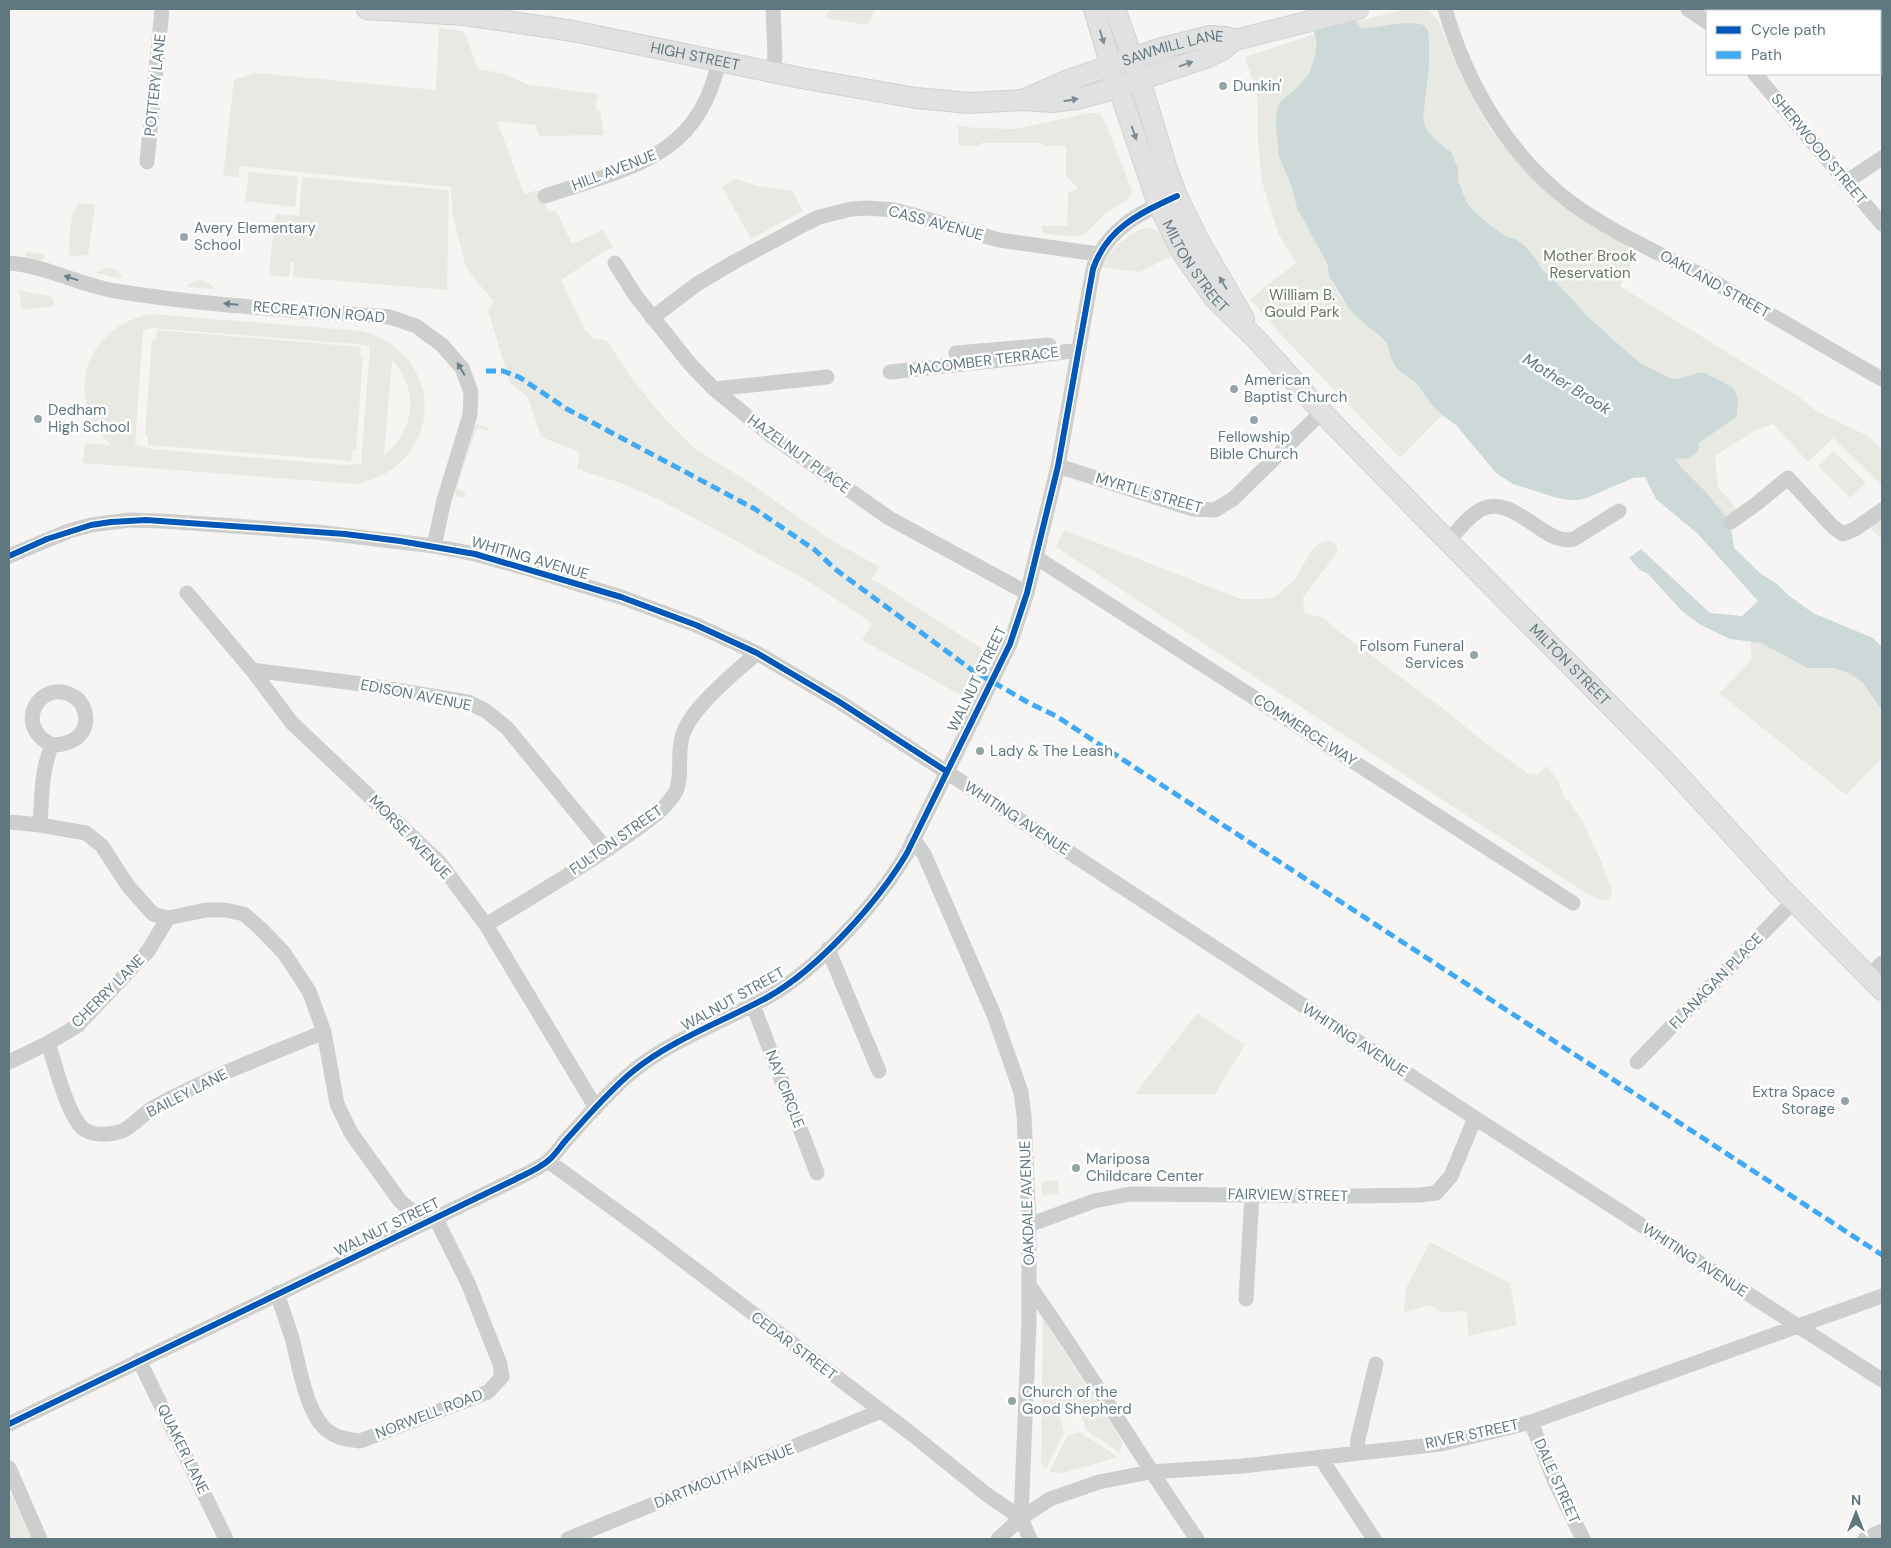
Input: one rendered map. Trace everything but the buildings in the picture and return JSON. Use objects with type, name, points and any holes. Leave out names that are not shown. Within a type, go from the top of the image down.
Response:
[{"type":"main road","name":"HIGH STREET","points":[[367,9],[458,12],[574,30],[773,72],[935,100],[969,103],[1022,100],[1041,102],[1066,101],[1140,80]]},
{"type":"main road","name":"MILTON STREET","points":[[1094,9],[1111,66],[1158,204],[1173,237],[1197,276],[1214,298],[1257,340],[1322,412],[1667,763],[1794,901],[1878,977]]},
{"type":"main road","name":"MILTON STREET","points":[[1115,9],[1133,58],[1177,196],[1207,255],[1257,340]]},
{"type":"main road","name":"SAWMILL LANE","points":[[1140,80],[1215,54],[1235,40],[1358,9]]},
{"type":"main road","name":"SAWMILL LANE","points":[[1111,66],[1167,46],[1203,37],[1219,36],[1235,40]]},
{"type":"main road","name":"HIGH STREET","points":[[1022,100],[1045,89],[1111,66]]},
{"type":"street","name":"POTTERY LANE","points":[[147,162],[162,9]]},
{"type":"street","points":[[773,72],[775,57],[774,9]]},
{"type":"street","name":"OAKLAND STREET","points":[[1445,9],[1461,55],[1488,111],[1498,127],[1525,159],[1554,189],[1604,223],[1712,281],[1882,379]]},
{"type":"street","points":[[1688,9],[1706,21]]},
{"type":"street","name":"HILL AVENUE","points":[[545,196],[641,162],[676,141],[690,127],[701,111],[713,83],[719,60]]},
{"type":"street","name":"SHERWOOD STREET","points":[[1756,75],[1882,224]]},
{"type":"street","points":[[1846,182],[1882,158]]},
{"type":"street","name":"WALNUT STREET","points":[[9,1424],[435,1217],[516,1180],[548,1161],[632,1072],[666,1049],[753,1005],[784,987],[828,949],[856,920],[900,865],[1010,644],[1037,558],[1058,466],[1093,269],[1098,254],[1115,233],[1158,204],[1177,196]]},
{"type":"street","name":"CASS AVENUE","points":[[652,318],[696,284],[734,262],[819,217],[851,209],[895,210],[999,240],[1098,254]]},
{"type":"street","name":"RECREATION ROAD","points":[[9,263],[50,272],[113,290],[185,300],[390,317],[416,326],[442,345],[462,368],[471,392],[470,415],[444,500],[434,546]]},
{"type":"street","name":"HAZELNUT PLACE","points":[[615,263],[652,318],[690,364],[714,389],[769,434],[889,518],[1027,593]]},
{"type":"street","points":[[956,354],[1079,346]]},
{"type":"street","name":"MACOMBER TERRACE","points":[[890,372],[1020,358],[1079,346]]},
{"type":"street","points":[[714,389],[827,378]]},
{"type":"street","name":"MYRTLE STREET","points":[[1058,466],[1193,509],[1215,510],[1233,498],[1322,412]]},
{"type":"street","points":[[1731,522],[1788,478],[1833,527],[1843,534],[1882,510]]},
{"type":"street","points":[[1448,541],[1480,510],[1489,507],[1499,506],[1508,509],[1552,534],[1568,540],[1574,539],[1619,511]]},
{"type":"street","name":"WHITING AVENUE","points":[[9,556],[69,531],[91,525],[129,520],[316,532],[400,540],[503,562],[621,597],[696,625],[757,653],[845,706],[1475,1118],[1882,1380]]},
{"type":"street","name":"COMMERCE WAY","points":[[1037,558],[1573,903]]},
{"type":"street","name":"MORSE AVENUE","points":[[187,593],[252,670],[292,724],[440,863],[486,925],[596,1108]]},
{"type":"street","name":"FULTON STREET","points":[[486,925],[607,850],[661,811],[675,792],[678,784],[678,762],[682,736],[690,721],[702,704],[757,653]]},
{"type":"street","name":"EDISON AVENUE","points":[[252,670],[354,683],[468,702],[486,711],[507,728],[607,850]]},
{"type":"street","points":[[40,825],[42,780],[47,757],[52,745]]},
{"type":"street","points":[[9,822],[86,833],[102,846],[128,886],[153,914],[168,918],[206,910],[225,910],[244,914],[261,929],[284,953],[309,991],[324,1032],[337,1104],[344,1119],[379,1174],[400,1201],[413,1212],[419,1225]]},
{"type":"street","name":"OAKDALE AVENUE","points":[[913,839],[924,854],[994,1015],[1021,1092],[1024,1116],[1029,1225],[1029,1285],[1065,1336],[1137,1448],[1150,1472],[1197,1539]]},
{"type":"street","name":"FLANAGAN PLACE","points":[[1637,1062],[1794,901]]},
{"type":"street","name":"CHERRY LANE","points":[[9,1062],[77,1026],[148,951],[168,918]]},
{"type":"street","points":[[828,949],[880,1071]]},
{"type":"street","name":"NAY CIRCLE","points":[[753,1005],[817,1174]]},
{"type":"street","name":"BAILEY LANE","points":[[48,1043],[72,1114],[83,1128],[91,1133],[105,1135],[123,1131],[153,1107],[223,1073],[324,1032]]},
{"type":"street","name":"FAIRVIEW STREET","points":[[1029,1225],[1094,1201],[1120,1195],[1252,1194],[1353,1196],[1436,1193],[1451,1176],[1475,1118]]},
{"type":"street","name":"CEDAR STREET","points":[[548,1161],[881,1411],[986,1494],[1021,1518]]},
{"type":"street","points":[[1246,1299],[1252,1194]]},
{"type":"street","name":"NORWELL ROAD","points":[[277,1294],[292,1338],[304,1390],[318,1422],[327,1431],[340,1438],[360,1441],[488,1392],[502,1377],[500,1364],[468,1283],[435,1217]]},
{"type":"street","points":[[1029,1285],[1021,1518],[1030,1539]]},
{"type":"street","name":"RIVER STREET","points":[[998,1539],[1021,1518],[1050,1499],[1099,1482],[1150,1472],[1242,1466],[1441,1444],[1531,1422],[1882,1296]]},
{"type":"street","name":"QUAKER LANE","points":[[139,1360],[226,1539]]},
{"type":"street","points":[[1357,1452],[1364,1412],[1376,1364]]},
{"type":"street","name":"DARTMOUTH AVENUE","points":[[568,1539],[881,1411]]},
{"type":"street","name":"DALE STREET","points":[[1531,1422],[1555,1482],[1583,1539]]},
{"type":"street","points":[[1320,1457],[1374,1539]]},
{"type":"street","points":[[9,1468],[40,1539]]},
{"type":"street","points":[[1865,1539],[1882,1531]]},
{"type":"green space","points":[[830,9],[876,9],[867,25],[825,18]]},
{"type":"green space","name":"Mother Brook Reservation","points":[[1405,9],[1428,9],[1438,20],[1461,75],[1481,114],[1492,131],[1519,164],[1639,250],[1620,286],[1798,396],[1816,411],[1868,436],[1882,449],[1882,486],[1833,438],[1808,462],[1773,424],[1754,431],[1715,456],[1718,487],[1742,515],[1730,522],[1707,493],[1679,466],[1675,458],[1697,447],[1703,438],[1737,416],[1738,401],[1736,392],[1731,386],[1705,373],[1672,379],[1642,364],[1586,315],[1540,268],[1526,247],[1491,226],[1472,209],[1466,201],[1458,180],[1458,169],[1452,153],[1433,138],[1423,120],[1429,67],[1428,30],[1424,25],[1416,23],[1362,28],[1356,22]]},
{"type":"green space","points":[[439,28],[464,31],[478,69],[505,74],[529,85],[599,94],[595,107],[600,111],[604,135],[539,136],[536,125],[497,121],[524,194],[538,190],[549,212],[555,209],[572,244],[603,230],[613,248],[600,254],[561,280],[585,330],[593,338],[607,341],[632,379],[665,419],[694,448],[747,481],[829,539],[880,567],[871,580],[879,583],[990,654],[968,699],[862,640],[872,624],[806,580],[660,500],[621,483],[577,469],[580,452],[541,437],[528,397],[510,383],[488,310],[493,301],[466,268],[452,212],[451,187],[240,166],[238,177],[223,176],[234,80],[256,73],[436,90]]},
{"type":"green space","name":"William B. Gould Park","points":[[1315,34],[1315,56],[1309,74],[1288,94],[1277,110],[1277,139],[1284,169],[1291,185],[1297,208],[1327,263],[1329,276],[1339,295],[1362,322],[1387,343],[1391,358],[1397,369],[1416,383],[1431,404],[1442,415],[1400,458],[1286,340],[1250,299],[1296,263],[1279,235],[1262,182],[1258,142],[1257,95],[1245,57]]},
{"type":"green space","points":[[1089,113],[1099,113],[1105,121],[1132,191],[1130,197],[1106,213],[1086,233],[1079,236],[1042,233],[1042,226],[1067,226],[1068,193],[1078,188],[1066,176],[1066,146],[1043,146],[1042,143],[981,143],[981,146],[959,146],[958,126],[1016,129]]},
{"type":"green space","points":[[249,172],[298,177],[295,207],[245,201]]},
{"type":"green space","points":[[302,177],[449,190],[447,290],[293,277],[294,262],[291,262],[289,277],[269,275],[275,214],[299,216]]},
{"type":"green space","points":[[735,179],[758,186],[792,191],[803,211],[751,239],[722,187]]},
{"type":"green space","points":[[80,203],[95,205],[88,255],[69,255],[73,213]]},
{"type":"green space","points":[[1145,228],[1160,233],[1175,254],[1140,272],[1102,267],[1105,260],[1120,243],[1132,234]]},
{"type":"green space","points":[[27,252],[43,254],[45,257],[40,262],[26,259],[25,255]]},
{"type":"green space","points":[[105,268],[116,270],[123,279],[96,273]]},
{"type":"green space","points":[[201,280],[209,283],[215,289],[186,287],[192,282]]},
{"type":"green space","points":[[19,290],[52,297],[54,306],[22,310]]},
{"type":"green space","points":[[151,314],[362,331],[390,344],[410,363],[422,385],[425,410],[420,434],[406,456],[385,474],[356,484],[83,463],[85,443],[111,445],[102,436],[91,417],[86,399],[85,382],[88,366],[95,351],[105,338],[118,327],[133,319]],"holes":[[[151,328],[370,346],[361,464],[344,465],[151,449],[135,444],[143,330]],[[392,360],[401,371],[407,384],[410,396],[410,409],[408,422],[403,434],[384,455]]]},
{"type":"green space","points":[[157,330],[361,347],[360,357],[363,357],[356,451],[352,451],[351,461],[148,445],[148,435],[145,434],[152,340],[156,340]]},
{"type":"green space","points":[[477,424],[488,427],[487,431],[478,428],[476,430],[457,486],[459,490],[465,492],[465,497],[461,498],[456,496],[454,491],[474,426]]},
{"type":"green space","points":[[1834,451],[1866,483],[1850,498],[1818,466]]},
{"type":"green space","points":[[1882,510],[1882,540],[1865,522]]},
{"type":"green space","points":[[1064,530],[1241,599],[1275,597],[1295,579],[1310,553],[1319,543],[1334,542],[1338,549],[1335,556],[1303,597],[1304,613],[1324,618],[1337,630],[1527,773],[1538,775],[1546,766],[1558,780],[1564,797],[1569,801],[1583,822],[1612,890],[1611,896],[1607,900],[1596,899],[1567,881],[1056,547]]},
{"type":"green space","points":[[1750,641],[1761,643],[1806,668],[1834,668],[1850,674],[1863,683],[1882,711],[1882,758],[1846,795],[1719,693],[1752,659]]},
{"type":"green space","points":[[1197,1013],[1245,1045],[1215,1094],[1135,1094]]},
{"type":"green space","points":[[1058,1180],[1059,1193],[1043,1196],[1041,1182]]},
{"type":"green space","points":[[1430,1242],[1510,1283],[1517,1325],[1468,1336],[1467,1311],[1441,1312],[1430,1305],[1404,1312],[1406,1288]]},
{"type":"green space","points":[[1043,1319],[1120,1438],[1122,1444],[1120,1453],[1086,1430],[1080,1411],[1060,1415],[1064,1434],[1046,1469],[1041,1463]]},
{"type":"green space","points":[[1080,1432],[1118,1457],[1063,1473],[1049,1472],[1067,1436]]},
{"type":"green space","points":[[9,1490],[32,1539],[9,1539]]},
{"type":"water","name":"Mother Brook","points":[[1309,9],[1353,9],[1356,22],[1362,28],[1400,23],[1424,25],[1428,30],[1429,67],[1423,120],[1433,138],[1452,153],[1458,169],[1458,180],[1466,201],[1472,209],[1491,226],[1526,247],[1541,268],[1586,315],[1642,364],[1672,379],[1705,373],[1731,386],[1736,392],[1738,401],[1737,416],[1699,443],[1698,452],[1689,458],[1675,459],[1707,493],[1730,522],[1734,548],[1761,574],[1776,583],[1788,595],[1813,613],[1873,638],[1882,647],[1882,711],[1863,683],[1850,674],[1834,668],[1807,668],[1761,643],[1730,639],[1699,624],[1682,611],[1648,574],[1640,570],[1629,558],[1641,549],[1710,613],[1742,616],[1758,601],[1697,533],[1656,499],[1645,477],[1633,478],[1578,500],[1557,498],[1513,484],[1496,473],[1456,425],[1431,404],[1416,383],[1397,369],[1391,358],[1387,343],[1349,309],[1329,276],[1327,263],[1297,208],[1291,185],[1279,157],[1276,124],[1277,110],[1281,101],[1309,74],[1315,56],[1316,41]]},
{"type":"marked path","points":[[486,371],[503,371],[519,377],[567,409],[755,509],[815,550],[835,569],[972,670],[1029,703],[1056,716],[1882,1255]]},
{"type":"cycle path","points":[[9,1424],[537,1168],[551,1158],[598,1105],[632,1072],[664,1050],[768,997],[787,985],[807,970],[845,933],[880,892],[907,853],[1010,644],[1027,593],[1058,466],[1093,269],[1099,255],[1116,232],[1126,224],[1150,209],[1177,196]]},
{"type":"cycle path","points":[[9,556],[47,539],[91,525],[146,520],[345,534],[475,554],[621,597],[696,625],[757,653],[838,701],[946,771]]},
{"type":"place","name":"Dunkin'","points":[[1223,86]]},
{"type":"place","name":"Avery Elementary School","points":[[184,237]]},
{"type":"place","name":"American Baptist Church","points":[[1234,389]]},
{"type":"place","name":"Dedham High School","points":[[38,419]]},
{"type":"place","name":"Fellowship Bible Church","points":[[1254,420]]},
{"type":"place","name":"Folsom Funeral Services","points":[[1474,655]]},
{"type":"place","name":"Lady & The Leash","points":[[980,751]]},
{"type":"place","name":"Extra Space Storage","points":[[1845,1101]]},
{"type":"place","name":"Mariposa Childcare Center","points":[[1076,1168]]},
{"type":"place","name":"Church of the Good Shepherd","points":[[1012,1401]]}]
